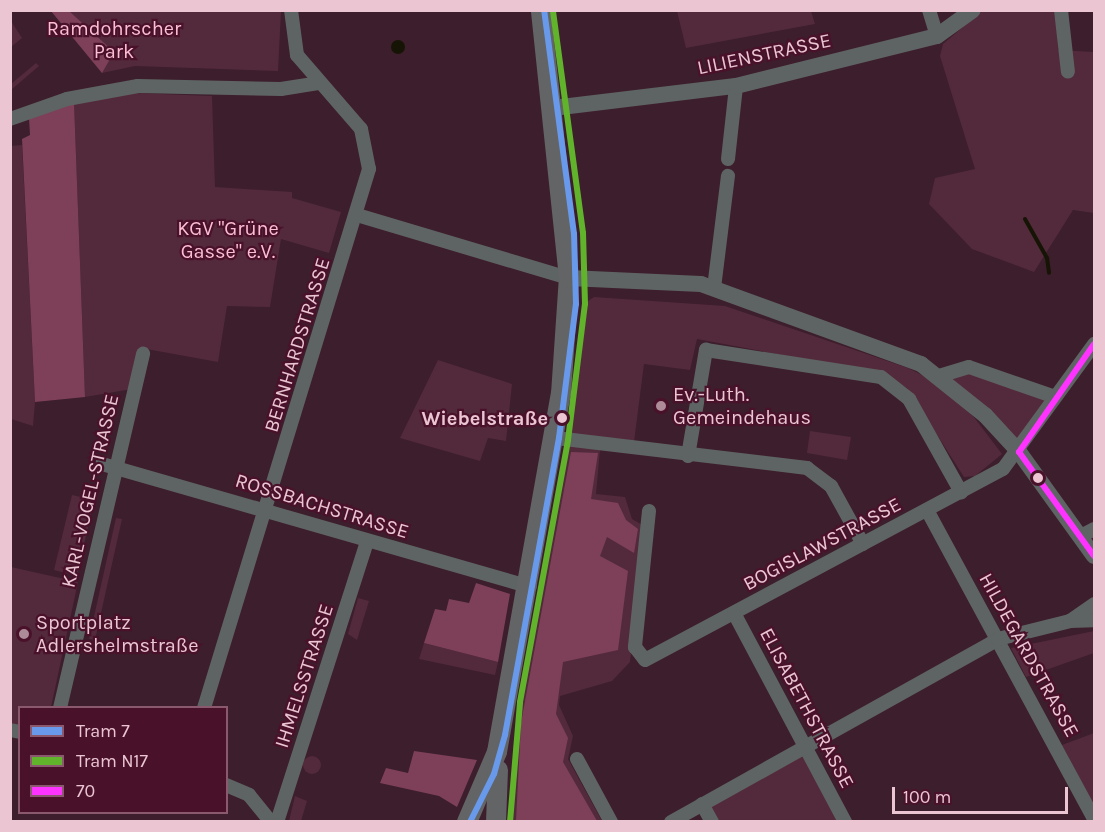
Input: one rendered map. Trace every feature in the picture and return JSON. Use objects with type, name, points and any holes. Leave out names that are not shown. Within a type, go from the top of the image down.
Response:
[{"type":"main road","points":[[467,822],[488,782],[500,737],[530,587],[556,438],[569,278],[541,10]]},
{"type":"main road","points":[[496,822],[500,737]]},
{"type":"street","name":"BERNHARDSTRASSE","points":[[205,706],[357,215],[369,164],[364,135],[317,83],[297,55],[291,10]]},
{"type":"street","points":[[929,10],[937,36]]},
{"type":"street","name":"LILIENSTRASSE","points":[[553,108],[736,86],[937,36],[973,10]]},
{"type":"street","points":[[1061,10],[1068,72]]},
{"type":"street","points":[[10,119],[68,99],[138,86],[285,89],[317,83]]},
{"type":"street","points":[[728,159],[736,86]]},
{"type":"street","points":[[714,288],[728,176]]},
{"type":"street","points":[[357,215],[569,278],[714,288],[903,355],[939,376],[1019,452],[1088,532],[1095,556]]},
{"type":"street","name":"BOGISLAWSTRASSE","points":[[650,511],[638,655],[645,660],[1003,469],[1019,452],[1055,397],[1095,344]]},
{"type":"street","points":[[688,456],[706,350],[881,377],[909,399],[960,492]]},
{"type":"street","name":"KARL-VOGEL-STRASSE","points":[[60,706],[109,466],[143,354]]},
{"type":"street","points":[[939,376],[969,367],[1055,397]]},
{"type":"street","points":[[556,438],[814,471],[831,486],[863,544]]},
{"type":"street","name":"ROSSBACHSTRASSE","points":[[109,466],[267,509],[367,541],[530,587]]},
{"type":"street","name":"HILDEGARDSTRASSE","points":[[927,510],[1095,819]]},
{"type":"street","name":"IHMELSSTRASSE","points":[[276,822],[367,541]]},
{"type":"street","points":[[1070,621],[1095,604]]},
{"type":"street","name":"ELISABETHSTRASSE","points":[[734,613],[845,822]]},
{"type":"street","points":[[670,822],[998,639],[1070,621],[1095,620]]},
{"type":"street","points":[[577,759],[611,822]]},
{"type":"street","points":[[228,786],[249,795],[271,822]]},
{"type":"street","points":[[702,804],[712,822]]},
{"type":"green space","name":"Ramdohrscher Park","points":[[51,11],[281,11],[278,71],[135,66],[102,73]]},
{"type":"green space","points":[[677,11],[811,11],[815,24],[686,48]]},
{"type":"green space","points":[[982,11],[1057,11],[1058,50],[1094,52],[1094,213],[1073,210],[1034,272],[972,249],[929,204],[935,178],[975,169],[940,56],[943,44]]},
{"type":"green space","points":[[11,21],[22,38],[10,47]]},
{"type":"green space","points":[[36,63],[39,66],[11,90],[11,84]]},
{"type":"green space","name":"KGV \"Grüne Gasse\" e.V.","points":[[134,93],[212,96],[215,187],[292,192],[292,198],[341,212],[329,253],[281,239],[270,307],[227,306],[218,362],[141,348],[132,389],[85,397],[74,102]]},
{"type":"green space","points":[[22,145],[35,402],[33,426],[11,419],[10,146]]},
{"type":"green space","points":[[594,297],[725,306],[908,368],[936,382],[970,412],[1002,454],[975,476],[964,477],[907,388],[883,374],[697,339],[690,370],[644,364],[634,442],[601,439],[596,494],[625,497],[632,519],[644,526],[630,662],[612,681],[560,696],[559,705],[573,736],[568,759],[602,821],[512,822],[513,749],[572,425],[588,301]]},
{"type":"green space","points":[[438,360],[512,384],[506,441],[488,438],[480,461],[400,438]]},
{"type":"green space","points":[[952,368],[1055,397],[1019,452],[939,376]]},
{"type":"green space","points":[[810,431],[851,437],[847,460],[807,453]]},
{"type":"green space","points":[[72,495],[94,500],[77,576],[54,570]]},
{"type":"green space","points":[[116,518],[122,519],[95,640],[89,639]]},
{"type":"green space","points":[[11,567],[78,582],[51,706],[18,706],[18,726],[11,724]]},
{"type":"green space","points":[[358,598],[369,601],[357,640],[348,634]]},
{"type":"green space","points":[[1094,631],[1094,653],[1026,677],[1011,648]]},
{"type":"green space","points":[[424,643],[498,662],[495,675],[419,659]]},
{"type":"green space","points":[[1094,733],[1094,805],[1062,745]]},
{"type":"green space","points":[[806,747],[845,821],[712,821],[702,804]]},
{"type":"green space","points":[[312,756],[320,761],[321,765],[316,773],[312,774],[304,769],[303,765],[308,757]]},
{"type":"green space","points":[[295,796],[307,801],[301,821],[289,821]]},
{"type":"shaded area","points":[[51,11],[69,11],[114,52],[102,73]]},
{"type":"shaded area","points":[[398,40],[403,42],[405,47],[403,52],[398,54],[393,52],[391,47],[393,42]]},
{"type":"shaded area","points":[[74,102],[85,397],[35,402],[22,139],[30,135],[29,118]]},
{"type":"shaded area","points":[[571,452],[598,453],[591,499],[618,503],[626,520],[638,529],[634,553],[607,537],[600,556],[628,571],[618,650],[563,662],[556,714],[568,738],[563,762],[597,821],[516,821],[521,723]]},
{"type":"shaded area","points":[[476,583],[510,594],[498,662],[424,643],[435,609],[446,611],[449,599],[469,603]]},
{"type":"shaded area","points":[[414,751],[477,760],[457,807],[439,796],[380,783],[386,768],[408,773]]},
{"type":"waterway","points":[[1025,219],[1047,258],[1049,273]]},
{"type":"tram line","name":"7","points":[[470,822],[494,774],[505,735],[559,438],[576,304],[574,234],[544,10]]},
{"type":"tram line","name":"N17","points":[[510,822],[520,702],[568,440],[585,304],[583,233],[553,10]]},
{"type":"transit line","name":"70","points":[[1019,452],[1094,344]]},
{"type":"transit line","name":"70","points":[[1019,452],[1094,556]]},
{"type":"place","name":"Ev.-Luth. Gemeindehaus","points":[[661,406]]},
{"type":"place","name":"Wiebelstraße","points":[[562,418]]},
{"type":"place","name":"Sportplatz Adlershelmstraße","points":[[24,634]]}]
